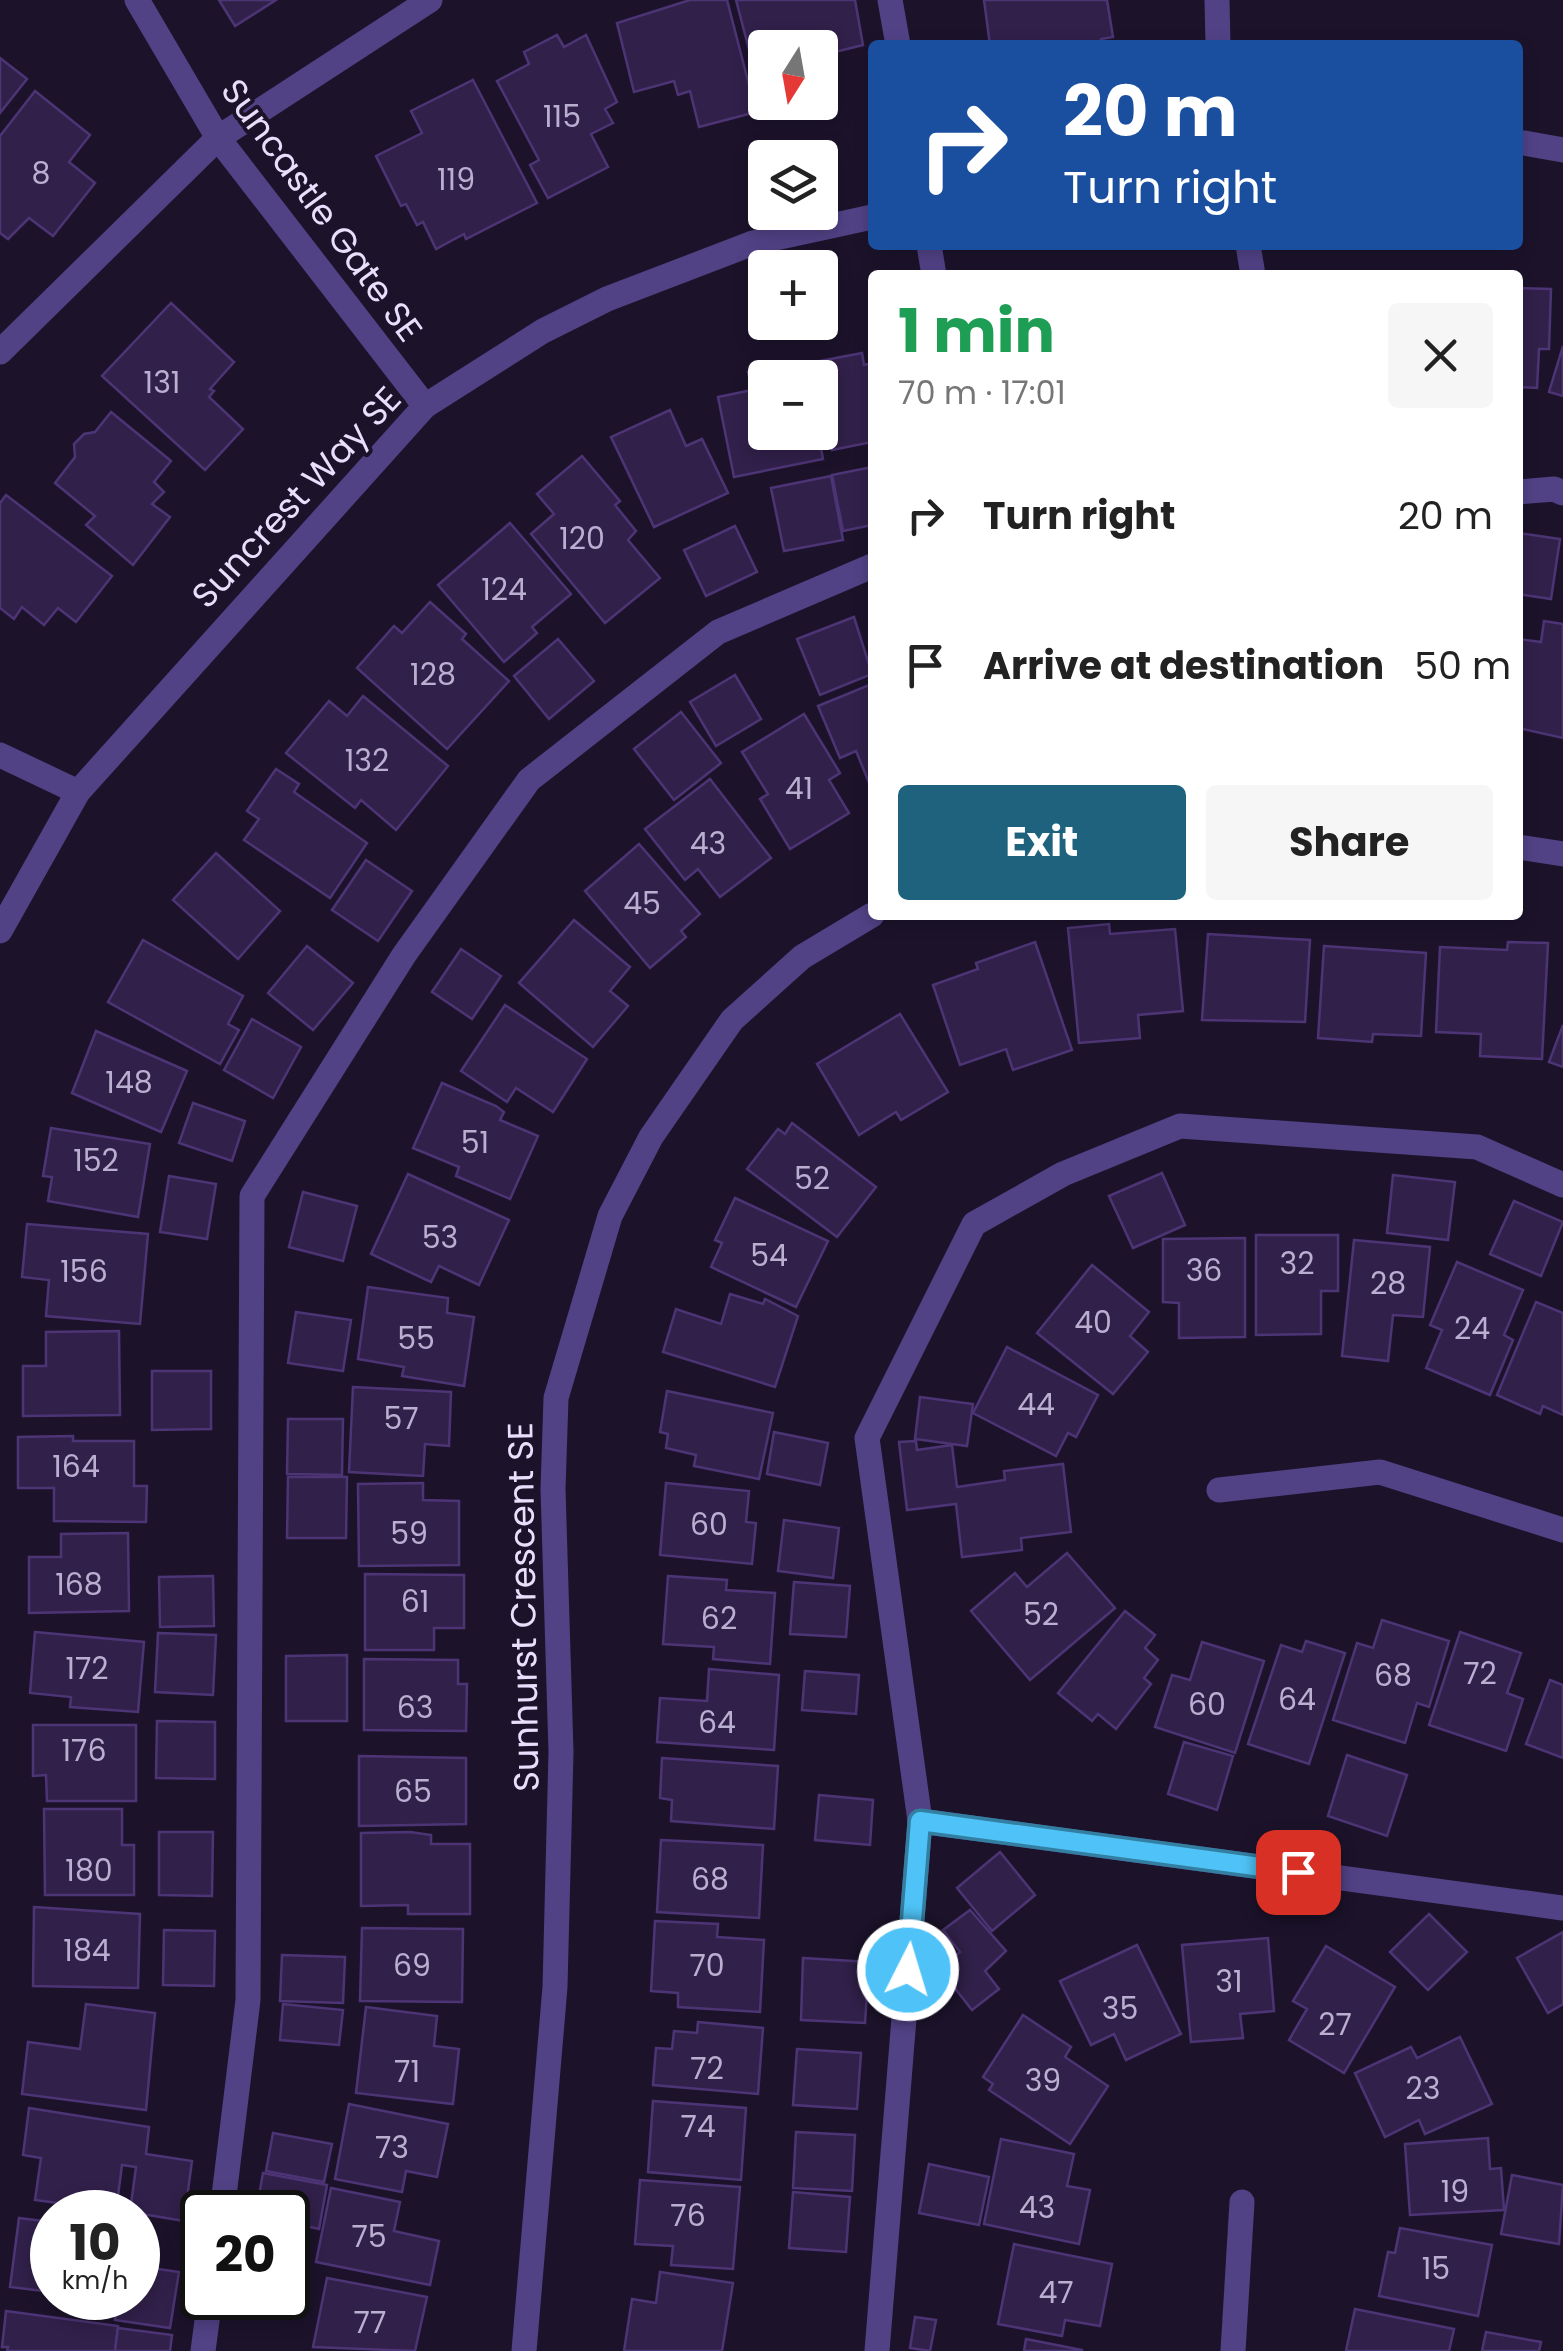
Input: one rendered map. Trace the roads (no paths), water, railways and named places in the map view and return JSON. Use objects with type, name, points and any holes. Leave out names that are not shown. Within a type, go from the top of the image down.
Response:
[{"type":"street","name":"Suncastle Gate SE","points":[[137,0],[218,138],[424,406]]},
{"type":"street","points":[[3,344],[218,138],[430,0]]},
{"type":"street","points":[[890,0],[897,40]]},
{"type":"street","points":[[1216,0],[1218,40]]},
{"type":"street","points":[[1523,143],[1563,150]]},
{"type":"street","name":"Suncrest Way SE","points":[[0,930],[78,792],[424,406],[543,331],[655,279],[754,244],[868,217]]},
{"type":"street","points":[[1523,492],[1554,489],[1563,493]]},
{"type":"street","points":[[225,2190],[248,2000],[252,1196],[404,955],[529,780],[718,632],[868,568]]},
{"type":"street","points":[[0,755],[78,792]]},
{"type":"street","points":[[1523,848],[1563,854]]},
{"type":"street","name":"Sunhurst Crescent SE","points":[[524,2351],[555,1987],[561,1752],[553,1489],[556,1398],[610,1216],[651,1138],[732,1020],[802,957],[868,917]]},
{"type":"street","points":[[877,2351],[920,1821],[867,1438],[974,1224],[1063,1174],[1180,1126],[1477,1147],[1563,1185]]},
{"type":"street","points":[[1219,1490],[1380,1472],[1563,1530]]},
{"type":"street","points":[[920,1821],[1563,1908]]},
{"type":"street","points":[[1232,2351],[1242,2202]]},
{"type":"street","points":[[203,2351],[207,2320]]}]
